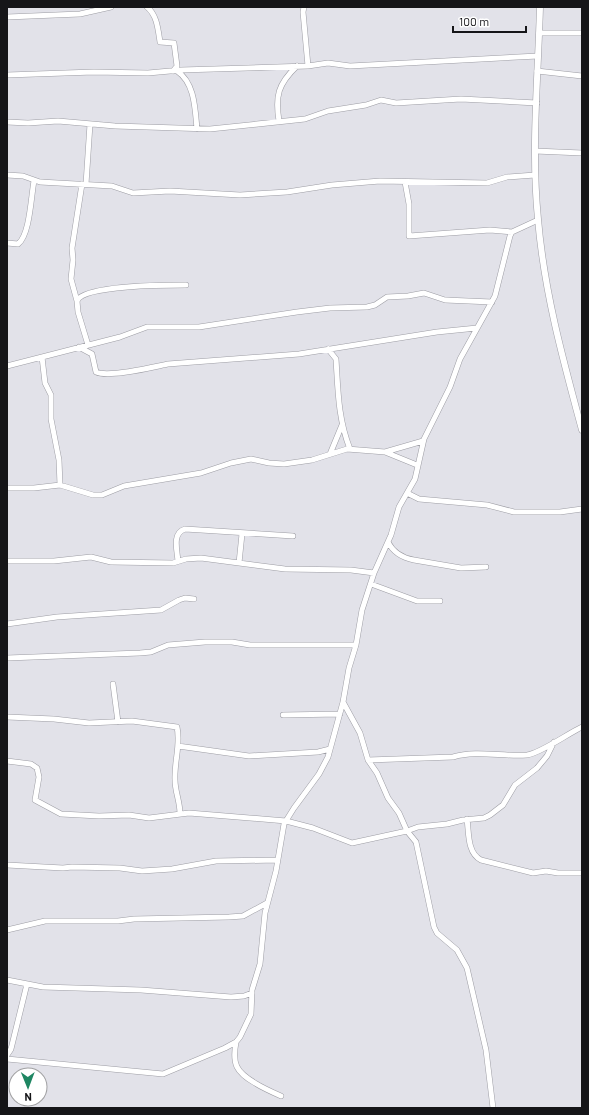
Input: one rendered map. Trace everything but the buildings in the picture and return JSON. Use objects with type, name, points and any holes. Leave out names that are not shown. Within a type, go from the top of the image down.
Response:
[{"type":"street","points":[[7,16],[80,14],[111,7]]},
{"type":"street","points":[[147,7],[152,11],[157,24],[160,42],[174,43],[177,69],[183,75],[193,97],[197,129]]},
{"type":"street","points":[[304,7],[303,15],[308,66]]},
{"type":"street","points":[[540,7],[535,151],[538,220],[553,318],[582,430]]},
{"type":"street","points":[[539,33],[582,33]]},
{"type":"street","points":[[7,76],[177,69],[308,66],[328,63],[350,66],[538,56]]},
{"type":"street","points":[[279,121],[277,104],[279,90],[284,80],[297,66]]},
{"type":"street","points":[[538,71],[582,76]]},
{"type":"street","points":[[7,122],[28,123],[58,121],[90,124],[224,129],[279,121],[305,119],[328,111],[366,105],[381,100],[396,103],[461,100],[537,103]]},
{"type":"street","points":[[88,345],[78,312],[78,299],[74,293],[71,279],[73,237],[84,184],[90,124]]},
{"type":"street","points":[[535,151],[582,153]]},
{"type":"street","points":[[7,175],[23,176],[34,180],[118,187],[133,193],[170,191],[240,195],[287,192],[332,185],[380,181],[487,183],[506,177],[535,175]]},
{"type":"street","points":[[7,243],[18,244],[21,242],[28,222],[34,180]]},
{"type":"street","points":[[405,182],[409,204],[409,236],[490,230],[512,232],[538,220]]},
{"type":"street","points":[[281,1096],[246,1079],[236,1067],[234,1058],[236,1042],[251,1014],[252,993],[260,964],[267,903],[278,860],[281,834],[286,821],[319,774],[330,749],[343,702],[349,668],[356,645],[362,610],[374,573],[385,550],[399,507],[415,479],[423,441],[450,387],[460,359],[497,292],[498,279],[512,232]]},
{"type":"street","points":[[78,299],[106,290],[145,285],[186,284]]},
{"type":"street","points":[[7,366],[120,337],[147,328],[199,327],[330,308],[367,307],[375,305],[387,297],[424,294],[445,300],[492,302]]},
{"type":"street","points":[[79,347],[92,354],[95,370],[104,374],[148,369],[168,364],[299,354],[436,332],[477,328]]},
{"type":"street","points":[[328,349],[336,359],[338,399],[342,424],[350,449]]},
{"type":"street","points":[[42,356],[45,383],[51,395],[51,419],[59,460],[60,485]]},
{"type":"street","points":[[330,454],[342,424]]},
{"type":"street","points":[[7,488],[34,488],[60,485],[93,495],[102,495],[124,486],[201,473],[231,463],[251,459],[269,463],[284,464],[312,460],[350,449],[385,452],[423,441]]},
{"type":"street","points":[[385,452],[417,465]]},
{"type":"street","points":[[407,493],[419,499],[487,505],[514,512],[560,512],[582,509]]},
{"type":"street","points":[[178,561],[177,536],[183,530],[202,529],[242,534],[293,536]]},
{"type":"street","points":[[239,563],[242,534]]},
{"type":"street","points":[[388,542],[392,549],[407,559],[440,566],[461,568],[486,567]]},
{"type":"street","points":[[385,550],[392,549]]},
{"type":"street","points":[[7,561],[54,561],[91,557],[111,562],[170,563],[201,558],[285,570],[351,570],[374,573]]},
{"type":"street","points":[[371,584],[417,601],[440,601]]},
{"type":"street","points":[[7,624],[57,616],[161,610],[185,598],[194,599]]},
{"type":"street","points":[[7,658],[140,653],[151,652],[168,646],[205,642],[232,642],[250,645],[356,645]]},
{"type":"street","points":[[113,684],[118,722]]},
{"type":"street","points":[[343,702],[360,733],[368,760],[377,773],[388,798],[399,813],[407,831],[416,842],[434,927],[437,933],[457,950],[467,968],[486,1050],[493,1108]]},
{"type":"street","points":[[283,715],[340,714]]},
{"type":"street","points":[[7,717],[54,718],[89,722],[146,722],[176,726],[178,746],[174,779],[180,802],[180,814]]},
{"type":"street","points":[[368,760],[453,757],[464,754],[527,755],[538,751],[582,728]]},
{"type":"street","points":[[7,761],[31,764],[37,768],[39,777],[35,800],[58,813],[99,816],[129,815],[149,818],[180,814],[286,821],[314,828],[352,843],[407,831],[418,827],[447,824],[467,819],[484,818],[500,809],[515,785],[537,768],[547,756],[554,742]]},
{"type":"street","points":[[178,746],[249,756],[318,752],[330,749]]},
{"type":"street","points":[[467,819],[470,846],[475,856],[481,860],[533,873],[546,871],[558,874],[582,873]]},
{"type":"street","points":[[7,865],[62,868],[120,868],[142,871],[172,869],[216,861],[278,860]]},
{"type":"street","points":[[7,930],[45,921],[118,921],[134,919],[243,916],[267,903]]},
{"type":"street","points":[[7,980],[50,987],[156,990],[230,997],[244,996],[252,993]]},
{"type":"street","points":[[7,1055],[11,1049],[27,984]]},
{"type":"street","points":[[7,1059],[163,1074],[191,1064],[236,1042]]}]
